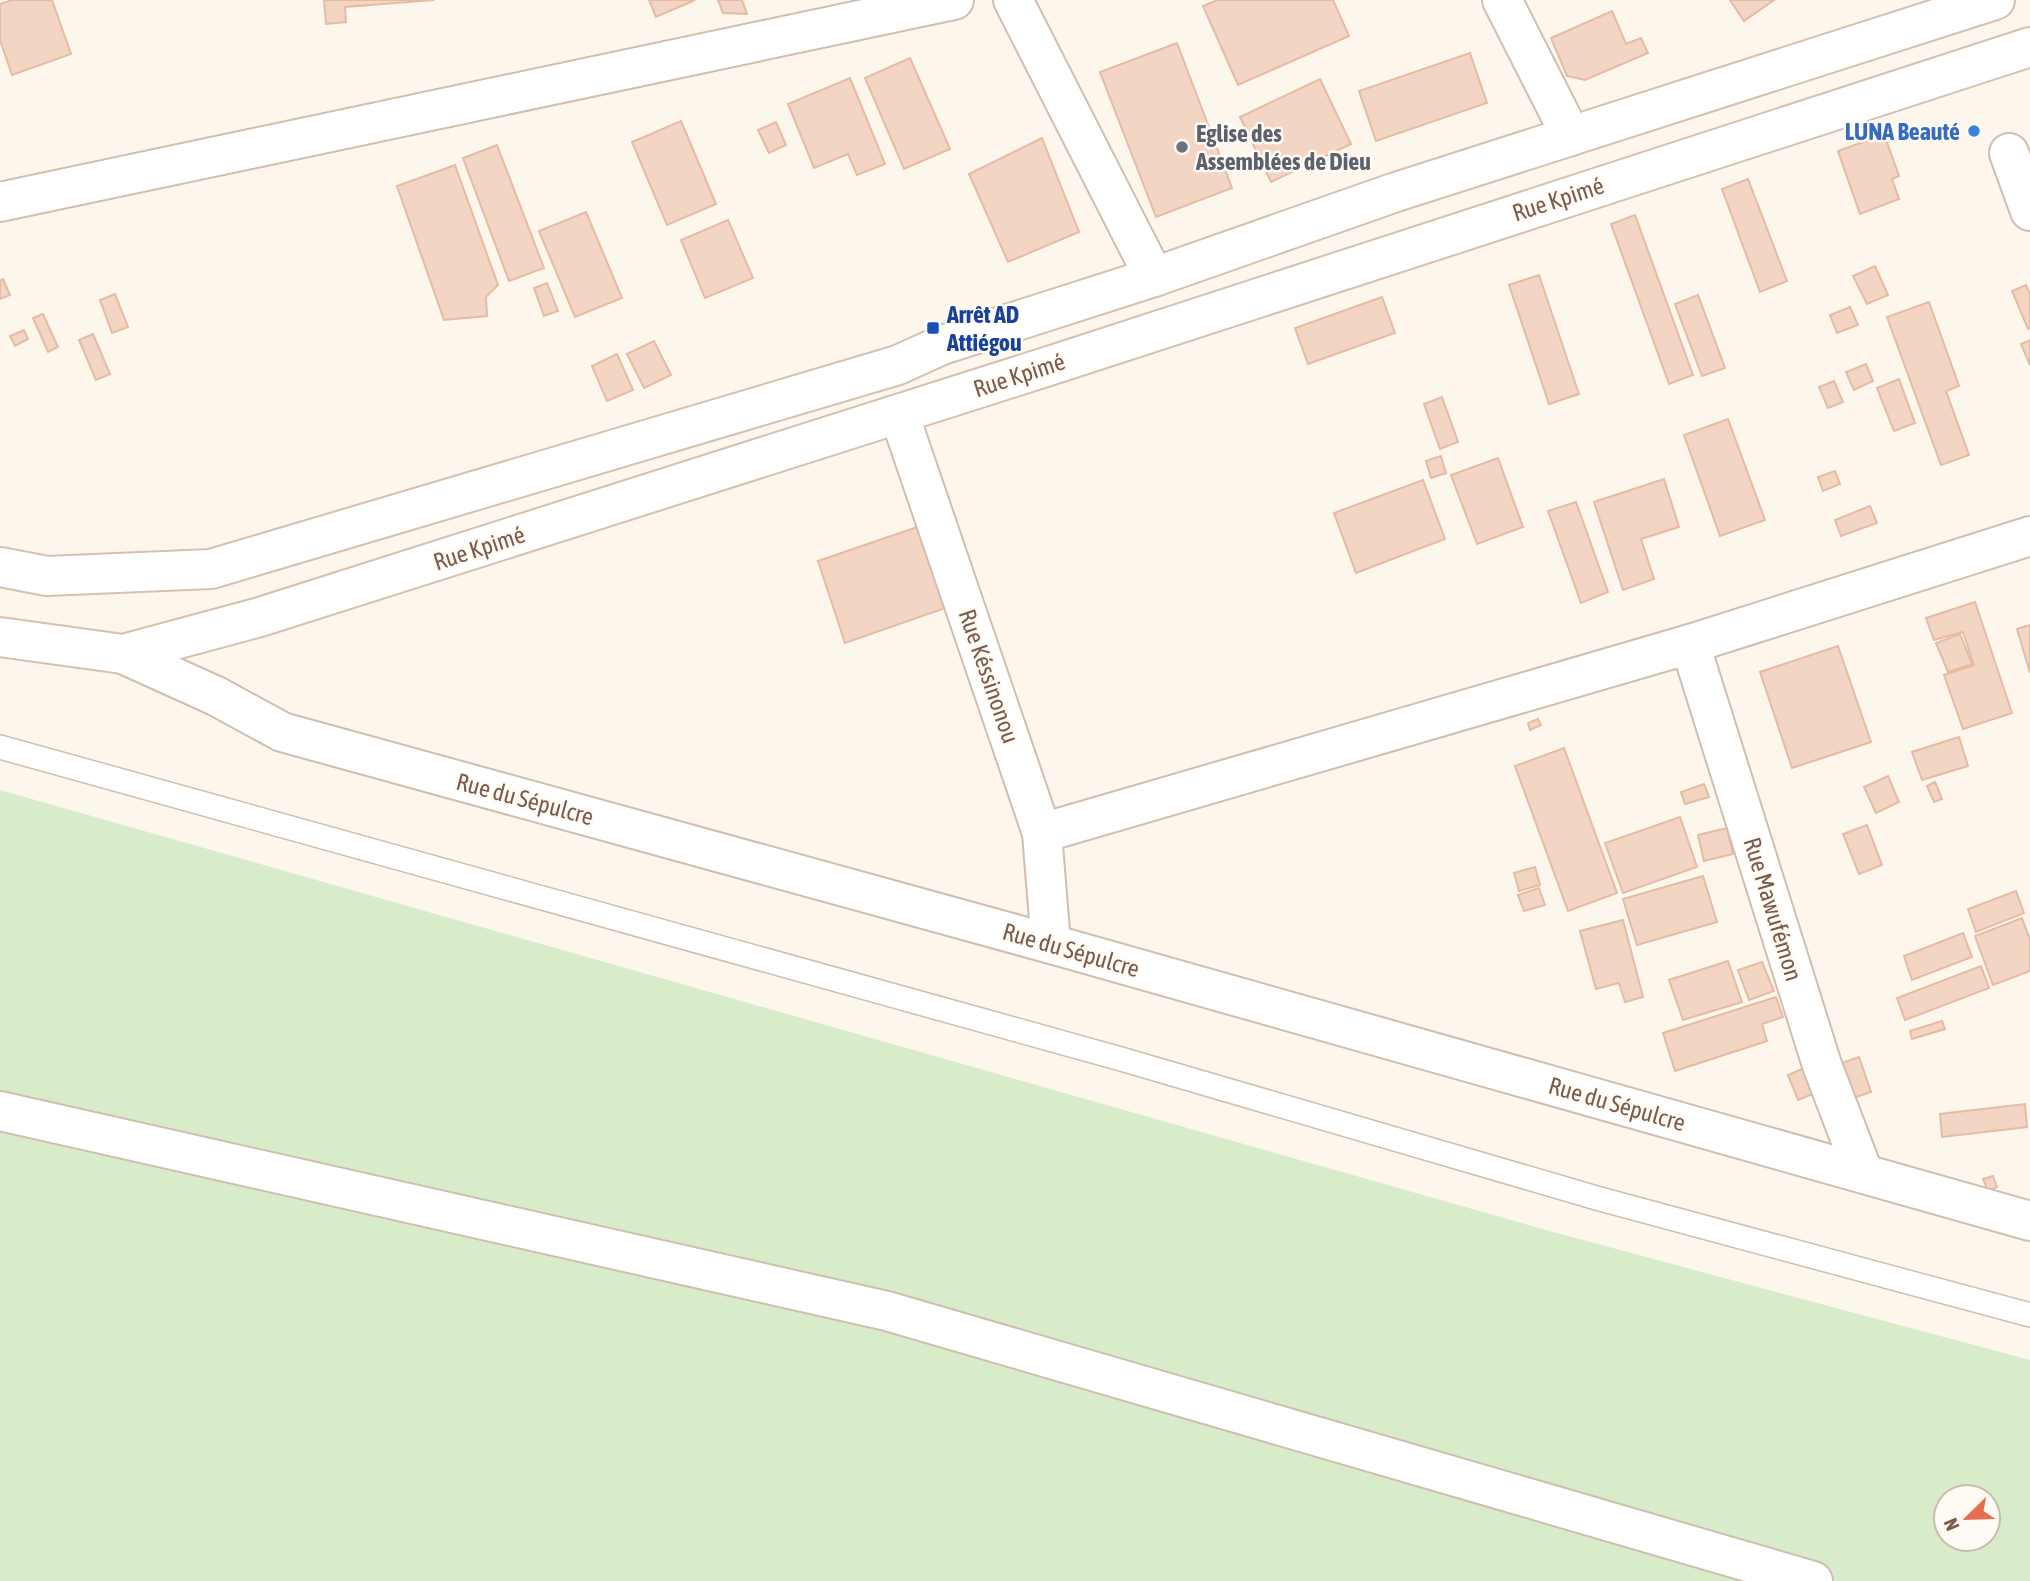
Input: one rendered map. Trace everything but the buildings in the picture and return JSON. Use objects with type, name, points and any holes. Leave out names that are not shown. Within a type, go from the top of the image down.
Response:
[{"type":"street","points":[[0,202],[954,0]]},
{"type":"street","points":[[1013,0],[1154,277]]},
{"type":"street","points":[[1502,0],[1571,136]]},
{"type":"street","points":[[0,568],[47,576],[211,569],[898,365],[942,345],[1154,277],[1396,191],[1996,0]]},
{"type":"street","name":"Rue Kpimé","points":[[0,637],[123,654],[260,617],[899,414],[2030,47]]},
{"type":"street","points":[[2009,153],[2030,211]]},
{"type":"street","name":"Rue Késsinonou","points":[[899,414],[1042,833],[1051,944]]},
{"type":"street","points":[[1042,833],[1690,644],[2030,536]]},
{"type":"street","name":"Rue Mawufémon","points":[[1690,644],[1822,1065],[1863,1172]]},
{"type":"street","name":"Rue du Sépulcre","points":[[123,654],[216,696],[282,732],[1051,944],[2030,1221]]},
{"type":"street","points":[[0,1111],[887,1311],[1813,1581]]},
{"type":"lane","points":[[0,747],[1108,1056],[1600,1199],[2030,1315]]},
{"type":"green space","points":[[0,790],[1553,1232],[2030,1360],[2030,1581],[0,1581]]},
{"type":"place","name":"LUNA Beauté","points":[[1974,131]]},
{"type":"place","name":"Eglise des Assemblées de Dieu","points":[[1182,147]]},
{"type":"place","name":"Arrêt AD Attiégou","points":[[933,328]]}]
